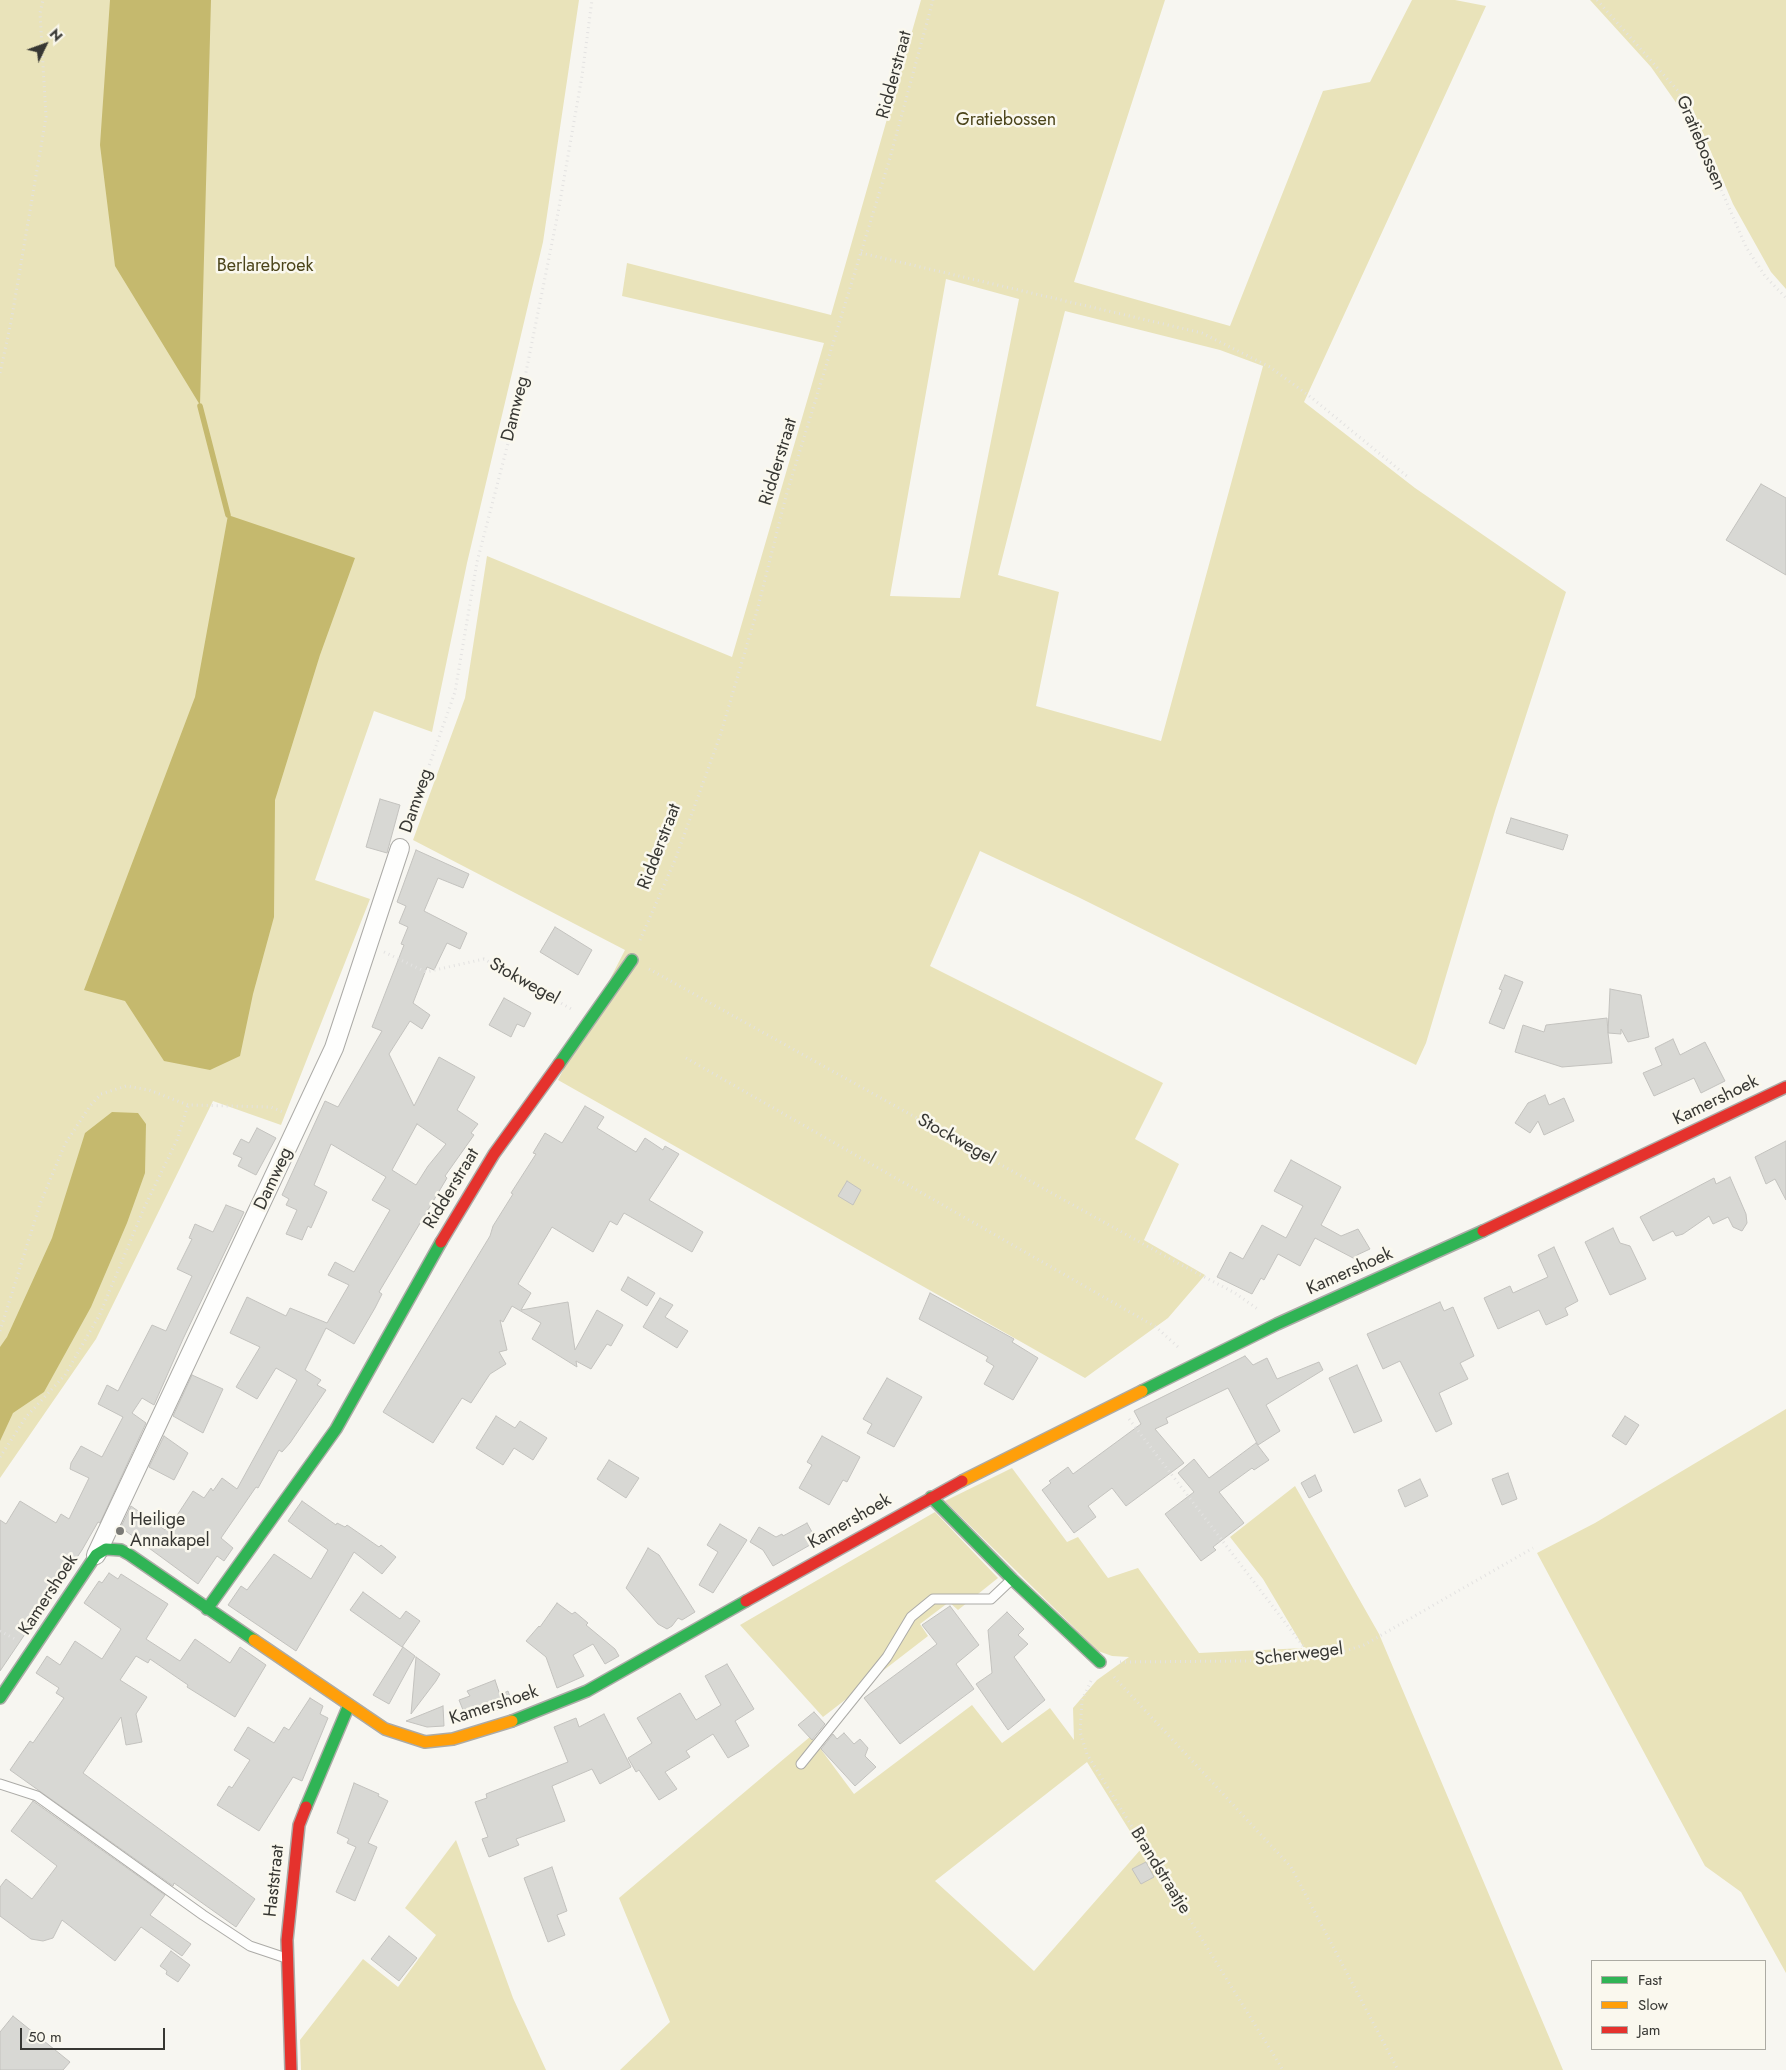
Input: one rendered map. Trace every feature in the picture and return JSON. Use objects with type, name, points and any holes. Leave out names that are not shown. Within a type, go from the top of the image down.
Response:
[{"type":"street","name":"Damweg","points":[[96,1555],[334,1048],[370,946],[400,848]]},
{"type":"street","name":"Ridderstraat","points":[[207,1609],[336,1429],[440,1244],[494,1154],[632,960]]},
{"type":"street","name":"Kamershoek","points":[[0,1698],[96,1555],[106,1550],[121,1550],[385,1729],[424,1742],[453,1739],[503,1725],[587,1691],[931,1496],[1196,1363],[1277,1324],[1549,1202],[1786,1087]]},
{"type":"street","points":[[931,1496],[1012,1579],[1100,1662]]},
{"type":"street","name":"Haststraat","points":[[291,2070],[287,1959],[292,1870],[300,1825],[349,1706]]},
{"type":"lane","points":[[801,1764],[887,1657],[911,1617],[933,1599],[991,1599],[1012,1579]]},
{"type":"lane","points":[[0,1784],[37,1796],[234,1936],[250,1946],[287,1959]]},
{"type":"path","points":[[0,373],[11,322],[46,118],[40,13],[43,0]]},
{"type":"path","name":"Damweg","points":[[400,848],[455,692],[477,562],[524,382],[558,212],[592,0]]},
{"type":"path","name":"Ridderstraat","points":[[632,960],[675,860],[720,736],[757,611],[786,496],[861,253],[933,0]]},
{"type":"path","name":"Gratiebossen","points":[[1597,0],[1679,92],[1746,247],[1765,276],[1786,298]]},
{"type":"path","points":[[861,253],[1202,333],[1270,367],[1312,398],[1408,477]]},
{"type":"path","name":"Stokwegel","points":[[370,946],[426,972],[484,959],[591,1020]]},
{"type":"path","name":"Stockwegel","points":[[632,960],[1172,1260],[1235,1292],[1277,1324]]},
{"type":"path","points":[[686,1058],[1156,1327],[1196,1363]]},
{"type":"path","points":[[0,1331],[40,1204],[65,1144],[90,1106],[101,1094],[126,1086],[148,1090],[188,1105],[271,1107],[301,1119]]},
{"type":"path","points":[[0,1457],[26,1417],[65,1375],[100,1314],[144,1208],[177,1140],[188,1105]]},
{"type":"path","points":[[1117,1403],[1310,1655]]},
{"type":"path","name":"Scherwegel","points":[[1100,1662],[1246,1661],[1335,1654],[1364,1645],[1533,1548]]},
{"type":"path","points":[[1100,1662],[1291,1867],[1398,2070]]},
{"type":"path","name":"Brandstraatje","points":[[1100,1662],[1082,1700],[1080,1732],[1087,1754],[1283,2070]]},
{"type":"green space","name":"Berlarebroek","points":[[0,0],[579,0],[543,242],[467,563],[432,732],[374,711],[315,880],[370,899],[281,1125],[213,1101],[96,1339],[0,1478]]},
{"type":"green space","points":[[921,0],[1165,0],[1074,282],[1230,326],[1323,91],[1370,82],[1412,0],[1455,0],[1486,6],[1304,402],[1415,488],[1566,592],[1495,811],[1426,1043],[1416,1065],[1078,897],[980,851],[930,966],[1163,1083],[1135,1139],[1179,1164],[1144,1240],[1205,1275],[1168,1318],[1085,1378],[558,1080],[625,950],[413,840],[465,698],[487,556],[732,657],[824,343],[622,296],[627,263],[831,315]],"holes":[[[946,279],[1019,299],[960,598],[890,596]],[[1065,311],[1220,350],[1263,366],[1161,741],[1036,706],[1059,592],[998,575]]]},
{"type":"green space","points":[[1590,0],[1786,0],[1786,289],[1771,272],[1733,204],[1686,93],[1677,104],[1651,67]]},
{"type":"green space","points":[[1786,1409],[1786,1973],[1741,1892],[1705,1866],[1537,1553],[1595,1523]]},
{"type":"green space","points":[[1012,1468],[1067,1542],[1078,1537],[1108,1578],[1138,1568],[1199,1653],[1304,1648],[1263,1579],[1230,1537],[1295,1486],[1379,1634],[1563,2070],[620,2070],[670,2022],[619,1898],[811,1736],[854,1794],[972,1705],[1002,1743],[1050,1708],[1074,1740],[1073,1708],[1097,1680],[1129,1657],[1112,1656],[1098,1651],[945,1501]],"holes":[[[1087,1762],[1141,1849],[1034,1971],[935,1881]]]},
{"type":"green space","points":[[935,1512],[998,1578],[958,1610],[949,1602],[920,1624],[928,1636],[823,1717],[740,1625]]},
{"type":"green space","points":[[456,1840],[513,1998],[546,2070],[301,2070],[300,2040],[363,1959],[398,1987],[436,1935],[405,1908]]},
{"type":"shaded area","points":[[110,0],[211,0],[200,405],[115,266],[100,145]]},
{"type":"shaded area","points":[[228,515],[355,558],[320,655],[275,800],[274,917],[253,994],[240,1056],[210,1070],[164,1061],[125,1001],[84,990],[195,697]]},
{"type":"shaded area","points":[[112,1112],[138,1113],[146,1124],[145,1173],[127,1223],[91,1307],[44,1392],[13,1413],[0,1441],[0,1347],[7,1337],[52,1238],[85,1133]]},
{"type":"building","points":[[1761,484],[1786,498],[1786,575],[1726,540]]},
{"type":"building","points":[[380,799],[400,805],[387,853],[366,847]]},
{"type":"building","points":[[1511,818],[1568,835],[1563,850],[1506,833]]},
{"type":"building","points":[[416,850],[469,874],[463,888],[438,878],[424,911],[467,933],[460,949],[447,943],[434,970],[427,967],[413,1003],[430,1015],[422,1029],[410,1021],[389,1054],[414,1106],[439,1057],[475,1077],[457,1110],[478,1124],[471,1133],[474,1135],[445,1176],[447,1178],[379,1292],[382,1294],[354,1344],[326,1328],[305,1370],[321,1380],[317,1385],[326,1390],[290,1443],[282,1452],[279,1450],[258,1488],[256,1487],[221,1538],[233,1548],[224,1561],[217,1556],[198,1584],[123,1529],[121,1534],[118,1533],[131,1506],[165,1530],[170,1522],[172,1523],[193,1491],[204,1498],[211,1488],[213,1491],[222,1478],[237,1489],[297,1380],[276,1368],[257,1399],[236,1387],[260,1347],[230,1333],[247,1297],[286,1316],[290,1308],[327,1323],[349,1285],[328,1275],[335,1262],[354,1272],[390,1210],[372,1200],[386,1177],[331,1144],[314,1185],[327,1192],[311,1228],[308,1226],[302,1240],[286,1234],[297,1210],[286,1205],[289,1199],[282,1195],[325,1101],[338,1107],[382,1031],[372,1027],[404,945],[401,944],[408,927],[399,923],[406,906],[397,902]],"holes":[[[417,1124],[446,1144],[428,1166],[416,1185],[392,1170]]]},
{"type":"building","points":[[555,927],[592,950],[578,975],[540,952]]},
{"type":"building","points":[[1505,975],[1523,982],[1504,1029],[1489,1023],[1502,990],[1499,989]]},
{"type":"building","points":[[1610,989],[1641,995],[1649,1037],[1628,1042],[1621,1029],[1621,1034],[1608,1033]]},
{"type":"building","points":[[504,998],[531,1013],[524,1027],[517,1024],[511,1037],[489,1025]]},
{"type":"building","points":[[1607,1018],[1612,1063],[1562,1067],[1515,1052],[1523,1025],[1544,1032],[1546,1025]]},
{"type":"building","points":[[1673,1039],[1680,1055],[1705,1042],[1725,1081],[1701,1093],[1694,1078],[1654,1096],[1643,1073],[1662,1065],[1655,1048]]},
{"type":"building","points":[[1545,1095],[1549,1105],[1564,1098],[1574,1121],[1544,1135],[1538,1121],[1530,1133],[1515,1123],[1528,1103]]},
{"type":"building","points":[[585,1106],[604,1117],[597,1128],[636,1152],[645,1138],[663,1150],[665,1146],[679,1154],[649,1200],[703,1232],[692,1252],[624,1213],[617,1225],[610,1221],[593,1252],[552,1227],[518,1284],[531,1293],[521,1310],[568,1302],[575,1350],[597,1310],[623,1325],[611,1346],[607,1344],[591,1369],[576,1361],[577,1367],[532,1339],[541,1323],[512,1306],[503,1322],[500,1320],[507,1350],[499,1352],[506,1364],[490,1374],[471,1403],[462,1398],[433,1443],[383,1412],[490,1236],[493,1226],[536,1154],[533,1153],[545,1133],[562,1143]]},
{"type":"building","points":[[257,1128],[276,1138],[256,1175],[238,1166],[242,1158],[233,1154],[241,1139],[249,1143]]},
{"type":"building","points":[[1786,1141],[1786,1200],[1775,1179],[1766,1184],[1755,1157]]},
{"type":"building","points":[[1291,1160],[1341,1187],[1321,1225],[1341,1236],[1358,1229],[1370,1249],[1357,1255],[1355,1259],[1315,1238],[1300,1266],[1278,1254],[1264,1280],[1261,1278],[1252,1294],[1217,1277],[1230,1252],[1243,1259],[1262,1225],[1286,1238],[1303,1206],[1274,1191]]},
{"type":"building","points":[[1730,1177],[1746,1214],[1747,1223],[1742,1231],[1733,1227],[1728,1217],[1713,1224],[1709,1216],[1683,1234],[1676,1236],[1673,1231],[1653,1241],[1640,1217],[1714,1178],[1716,1184]]},
{"type":"building","points":[[847,1181],[861,1190],[853,1205],[838,1196]]},
{"type":"building","points":[[226,1205],[244,1212],[183,1339],[154,1405],[142,1398],[132,1413],[146,1423],[100,1523],[98,1522],[82,1550],[0,1671],[0,1520],[6,1524],[20,1501],[56,1523],[61,1514],[69,1519],[89,1478],[70,1469],[71,1463],[81,1446],[102,1457],[123,1417],[98,1404],[107,1385],[118,1391],[152,1325],[166,1331],[192,1276],[177,1269],[192,1239],[189,1238],[195,1224],[213,1232]]},
{"type":"building","points":[[1613,1228],[1620,1243],[1630,1246],[1646,1279],[1610,1295],[1585,1242]]},
{"type":"building","points":[[1554,1247],[1578,1301],[1565,1308],[1568,1315],[1546,1325],[1539,1310],[1498,1329],[1484,1298],[1510,1286],[1513,1293],[1548,1277],[1538,1255]]},
{"type":"building","points":[[628,1277],[655,1293],[647,1306],[621,1290]]},
{"type":"building","points":[[930,1293],[1014,1339],[1012,1342],[1038,1358],[1013,1400],[984,1384],[994,1366],[986,1361],[988,1357],[919,1319]]},
{"type":"building","points":[[660,1298],[673,1305],[665,1317],[688,1331],[677,1348],[643,1327]]},
{"type":"building","points":[[1440,1302],[1444,1311],[1453,1307],[1474,1356],[1460,1363],[1468,1379],[1439,1393],[1452,1424],[1436,1432],[1400,1361],[1383,1369],[1367,1334]]},
{"type":"building","points":[[1245,1356],[1253,1365],[1267,1358],[1277,1379],[1319,1362],[1323,1370],[1266,1405],[1280,1431],[1258,1445],[1228,1388],[1166,1418],[1168,1423],[1155,1429],[1184,1463],[1126,1506],[1112,1488],[1088,1506],[1096,1517],[1074,1533],[1042,1490],[1051,1483],[1049,1481],[1068,1467],[1073,1474],[1141,1424],[1134,1411]]},
{"type":"building","points":[[1357,1365],[1382,1421],[1354,1433],[1329,1378]]},
{"type":"building","points":[[192,1375],[223,1389],[203,1433],[173,1416]]},
{"type":"building","points":[[887,1378],[922,1397],[894,1447],[867,1433],[872,1424],[863,1419]]},
{"type":"building","points":[[496,1416],[515,1428],[520,1421],[547,1438],[533,1460],[514,1448],[503,1465],[476,1448]]},
{"type":"building","points":[[1625,1416],[1639,1425],[1626,1445],[1612,1436]]},
{"type":"building","points":[[164,1436],[188,1453],[174,1480],[149,1467]]},
{"type":"building","points":[[822,1436],[860,1457],[847,1482],[843,1480],[829,1505],[799,1488],[812,1465],[807,1462]]},
{"type":"building","points":[[1256,1443],[1269,1460],[1254,1470],[1252,1468],[1219,1492],[1244,1523],[1213,1547],[1216,1550],[1201,1561],[1165,1514],[1194,1492],[1178,1473],[1194,1459],[1209,1478]]},
{"type":"building","points":[[609,1460],[639,1478],[626,1498],[597,1479]]},
{"type":"building","points":[[1508,1473],[1517,1499],[1502,1505],[1492,1479]]},
{"type":"building","points":[[1315,1475],[1322,1491],[1309,1498],[1301,1483]]},
{"type":"building","points":[[1420,1479],[1428,1496],[1405,1507],[1398,1490]]},
{"type":"building","points":[[302,1501],[336,1525],[337,1523],[345,1527],[347,1525],[379,1547],[381,1545],[396,1557],[382,1574],[354,1552],[296,1651],[228,1605],[241,1586],[247,1590],[274,1554],[311,1579],[328,1550],[288,1521]]},
{"type":"building","points":[[807,1523],[817,1541],[773,1566],[763,1550],[750,1542],[759,1527],[776,1537],[782,1534],[783,1536]]},
{"type":"building","points":[[720,1524],[747,1540],[713,1593],[699,1585],[718,1552],[707,1545]]},
{"type":"building","points":[[648,1548],[659,1555],[695,1612],[682,1620],[678,1618],[667,1629],[658,1624],[626,1588]]},
{"type":"building","points":[[109,1573],[118,1579],[121,1574],[168,1604],[146,1639],[180,1661],[195,1639],[230,1663],[240,1647],[266,1665],[235,1717],[187,1687],[188,1685],[150,1659],[148,1663],[136,1656],[120,1680],[147,1697],[136,1714],[142,1742],[126,1745],[121,1717],[83,1773],[255,1899],[236,1927],[174,1883],[173,1886],[10,1770],[30,1741],[33,1743],[64,1698],[56,1693],[59,1688],[36,1673],[47,1656],[60,1665],[75,1641],[102,1659],[121,1629],[84,1603],[99,1581],[102,1583]]},
{"type":"building","points":[[363,1592],[400,1619],[406,1611],[420,1621],[402,1647],[350,1610]]},
{"type":"building","points":[[557,1603],[572,1614],[575,1612],[588,1623],[586,1625],[615,1649],[619,1656],[605,1664],[593,1644],[573,1655],[584,1676],[557,1688],[546,1657],[526,1641],[540,1627]]},
{"type":"building","points":[[950,1606],[979,1645],[956,1664],[974,1689],[900,1744],[864,1698],[937,1644],[922,1625]]},
{"type":"building","points":[[1007,1612],[1024,1629],[1018,1635],[1028,1644],[1014,1657],[1045,1700],[1008,1730],[976,1684],[992,1673],[988,1630]]},
{"type":"building","points":[[403,1647],[415,1656],[389,1704],[373,1695]]},
{"type":"building","points":[[416,1657],[440,1674],[411,1714]]},
{"type":"building","points":[[727,1664],[754,1709],[735,1721],[749,1746],[728,1758],[713,1734],[686,1751],[690,1757],[665,1772],[677,1789],[659,1800],[639,1770],[636,1772],[628,1758],[652,1743],[637,1718],[680,1693],[696,1720],[721,1705],[705,1676]]},
{"type":"building","points":[[495,1680],[500,1695],[508,1691],[513,1705],[467,1720],[459,1700],[470,1696],[467,1691]]},
{"type":"building","points":[[310,1698],[323,1706],[320,1714],[328,1718],[302,1781],[293,1777],[259,1831],[217,1805],[229,1786],[232,1788],[250,1760],[234,1750],[248,1727],[274,1743],[284,1727],[289,1730]]},
{"type":"building","points":[[443,1706],[444,1726],[427,1727],[406,1721]]},
{"type":"building","points":[[814,1712],[825,1724],[812,1740],[798,1725]]},
{"type":"building","points":[[604,1714],[631,1767],[600,1784],[592,1769],[552,1786],[565,1821],[516,1839],[519,1845],[489,1857],[482,1839],[488,1837],[475,1802],[487,1798],[486,1794],[568,1762],[554,1727],[576,1718],[579,1727]]},
{"type":"building","points":[[844,1733],[854,1744],[860,1739],[868,1748],[865,1756],[876,1767],[855,1786],[821,1749],[833,1734],[837,1739]]},
{"type":"building","points":[[354,1783],[379,1794],[378,1796],[388,1801],[368,1843],[377,1847],[355,1901],[336,1892],[356,1847],[347,1843],[349,1839],[337,1833]]},
{"type":"building","points":[[33,1801],[165,1895],[150,1915],[191,1944],[182,1956],[141,1927],[115,1961],[62,1920],[53,1938],[43,1941],[31,1939],[0,1916],[0,1887],[6,1879],[32,1899],[57,1866],[11,1831]]},
{"type":"building","points":[[1146,1862],[1154,1877],[1141,1884],[1132,1869]]},
{"type":"building","points":[[552,1867],[567,1911],[557,1915],[565,1935],[548,1942],[524,1878]]},
{"type":"building","points":[[389,1936],[417,1958],[399,1981],[371,1959]]},
{"type":"building","points":[[171,1951],[190,1965],[178,1982],[166,1974],[167,1971],[160,1966]]},
{"type":"building","points":[[13,2016],[70,2062],[63,2070],[0,2070],[0,2032]]},
{"type":"waterway","points":[[200,406],[228,515]]},
{"type":"traffic: fast","points":[[559,1064],[632,960]]},
{"type":"traffic: fast","points":[[1142,1391],[1277,1324],[1483,1231]]},
{"type":"traffic: fast","points":[[207,1609],[336,1429],[441,1242]]},
{"type":"traffic: fast","points":[[931,1497],[1012,1579],[1100,1662]]},
{"type":"traffic: fast","points":[[0,1698],[96,1555],[106,1549],[121,1550],[130,1555],[254,1640]]},
{"type":"traffic: fast","points":[[512,1721],[587,1691],[746,1601]]},
{"type":"traffic: fast","points":[[306,1807],[349,1705]]},
{"type":"traffic: slow","points":[[962,1481],[1142,1391]]},
{"type":"traffic: slow","points":[[254,1640],[385,1729],[425,1742],[453,1739],[512,1721]]},
{"type":"traffic: jam","points":[[441,1242],[494,1154],[559,1064]]},
{"type":"traffic: jam","points":[[1483,1231],[1786,1087]]},
{"type":"traffic: jam","points":[[746,1601],[962,1481]]},
{"type":"traffic: jam","points":[[291,2070],[287,1940],[299,1825],[306,1807]]},
{"type":"place","name":"Heilige Annakapel","points":[[120,1531]]}]
